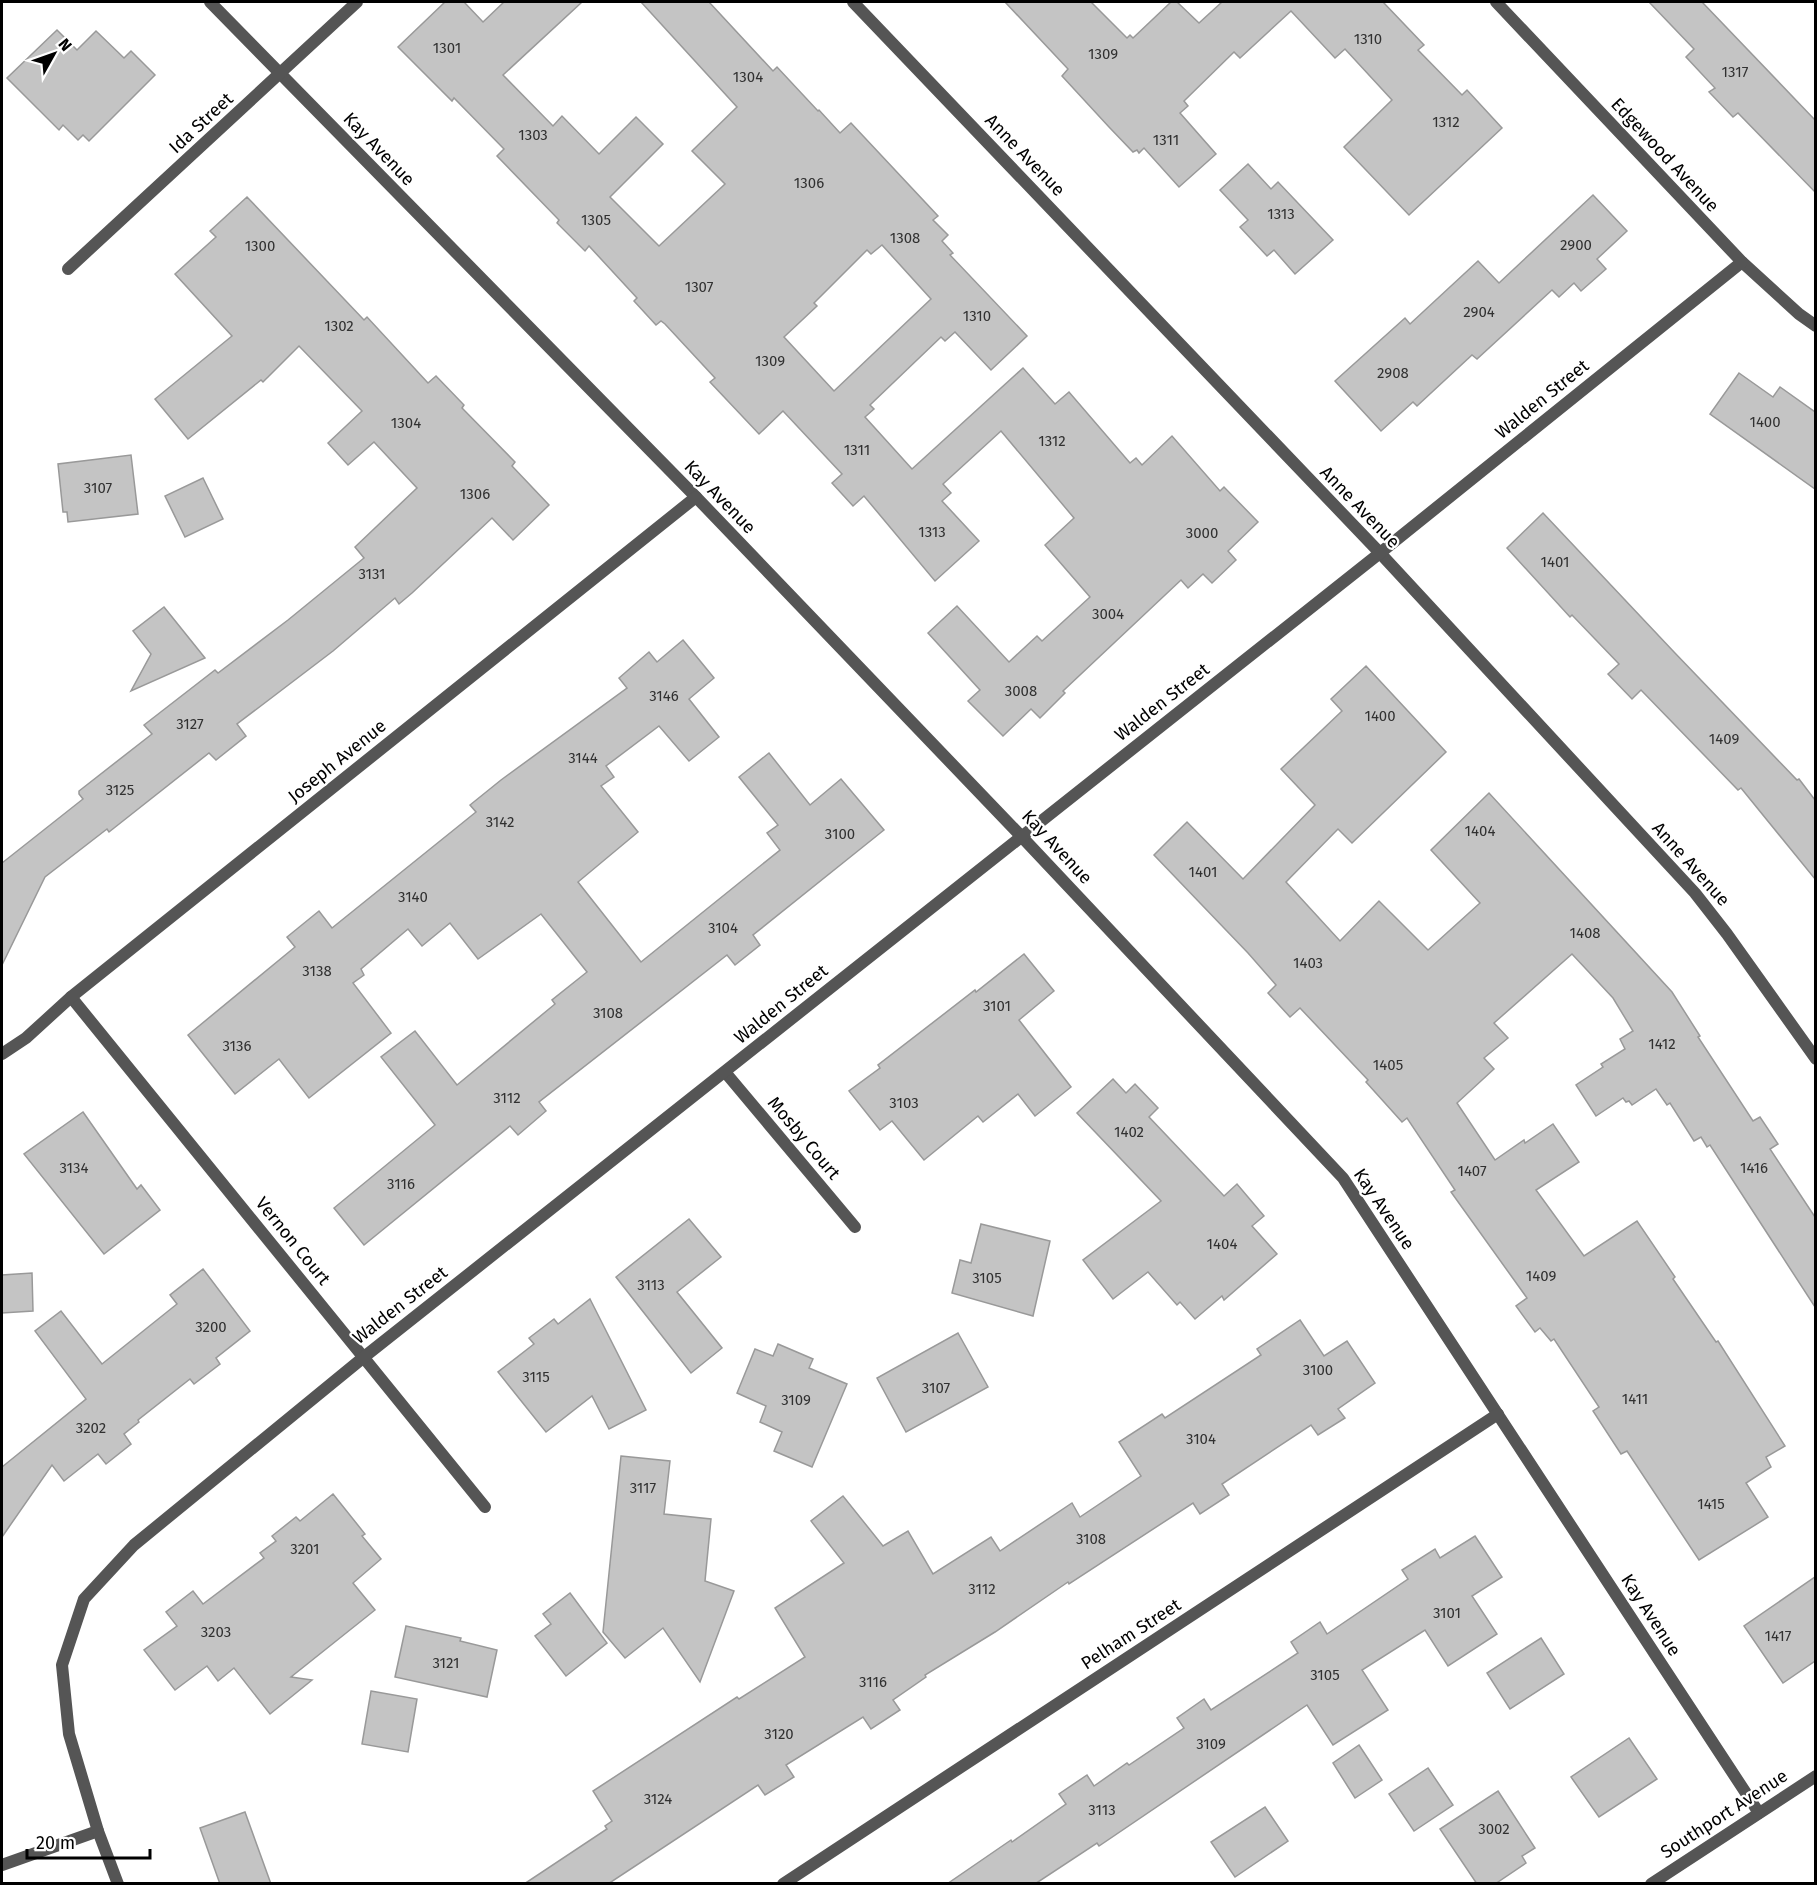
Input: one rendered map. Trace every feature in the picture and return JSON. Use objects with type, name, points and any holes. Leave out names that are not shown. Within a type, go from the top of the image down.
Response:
[{"type":"street","name":"Kay Avenue","points":[[210,2],[696,497],[1021,836],[1343,1178],[1759,1813]]},
{"type":"street","name":"Ida Street","points":[[68,269],[357,2]]},
{"type":"street","name":"Anne Avenue","points":[[853,2],[1380,554],[1695,893],[1727,934],[1815,1059]]},
{"type":"street","name":"Edgewood Avenue","points":[[1496,2],[1742,262],[1815,326]]},
{"type":"street","name":"Walden Street","points":[[118,1884],[98,1832],[69,1734],[62,1665],[84,1599],[134,1545],[364,1357],[1380,554],[1742,262]]},
{"type":"street","name":"Joseph Avenue","points":[[2,1054],[26,1038],[71,997],[696,497]]},
{"type":"street","name":"Vernon Court","points":[[71,997],[485,1507]]},
{"type":"street","name":"Mosby Court","points":[[725,1072],[855,1227]]},
{"type":"street","name":"Pelham Street","points":[[783,1884],[1498,1414]]},
{"type":"street","name":"Southport Avenue","points":[[1651,1884],[1815,1776]]},
{"type":"street","points":[[2,1865],[98,1832]]},
{"type":"building","points":[[445,2],[464,2],[483,22],[504,2],[582,2],[503,75],[553,126],[562,116],[599,154],[636,117],[663,144],[610,197],[659,246],[725,184],[692,151],[737,107],[641,2],[709,2],[773,71],[777,67],[840,133],[851,123],[938,216],[933,220],[948,235],[942,241],[953,253],[950,255],[1027,336],[991,370],[955,332],[945,341],[941,337],[870,405],[874,409],[865,417],[912,469],[1023,368],[1055,404],[1069,392],[1130,463],[1136,458],[1142,465],[1172,436],[1220,491],[1224,487],[1258,522],[1228,551],[1236,560],[1212,583],[1203,574],[1188,588],[1181,580],[1063,691],[1065,693],[1040,718],[1031,709],[1003,736],[968,701],[980,690],[928,633],[957,606],[1009,662],[1037,636],[1042,641],[1090,597],[1045,545],[1074,518],[1001,431],[943,484],[951,493],[942,501],[979,541],[935,581],[864,496],[853,506],[832,483],[842,474],[783,411],[759,434],[710,382],[715,378],[665,324],[661,321],[656,325],[634,301],[637,298],[589,246],[585,251],[557,223],[559,220],[497,156],[504,149],[454,98],[452,101],[398,47]],"holes":[[[882,245],[931,299],[834,391],[784,337],[817,306],[814,303],[867,250],[871,254]]]},
{"type":"building","points":[[1005,2],[1091,2],[1127,38],[1130,35],[1133,38],[1171,2],[1177,2],[1199,23],[1222,2],[1383,2],[1424,45],[1418,50],[1462,95],[1467,90],[1502,128],[1409,215],[1344,147],[1392,100],[1345,49],[1335,58],[1291,11],[1240,58],[1234,52],[1184,101],[1188,106],[1180,113],[1216,154],[1179,187],[1144,148],[1139,153],[1137,150],[1133,152],[1109,127],[1062,76],[1068,69]]},
{"type":"building","points":[[1649,2],[1702,2],[1815,120],[1815,192],[1738,113],[1733,117],[1709,92],[1715,88],[1686,57],[1694,49]]},
{"type":"building","points":[[57,30],[77,50],[96,31],[124,58],[131,51],[155,75],[89,141],[83,135],[78,140],[63,125],[59,130],[7,78]]},
{"type":"building","points":[[1248,164],[1271,189],[1278,182],[1333,240],[1295,274],[1274,250],[1267,256],[1240,227],[1248,220],[1220,190]]},
{"type":"building","points":[[1593,195],[1627,231],[1597,259],[1606,269],[1581,291],[1574,283],[1559,297],[1552,290],[1477,359],[1472,355],[1417,406],[1413,402],[1381,431],[1335,381],[1405,318],[1410,324],[1478,261],[1499,283]]},
{"type":"building","points":[[247,197],[364,320],[367,317],[428,383],[436,376],[464,405],[462,408],[515,462],[512,466],[549,505],[513,540],[492,518],[399,604],[395,598],[333,651],[237,724],[246,736],[216,760],[209,753],[109,832],[107,829],[45,877],[2,965],[2,863],[83,799],[79,791],[152,734],[144,725],[215,670],[218,673],[288,620],[364,558],[355,547],[417,488],[374,442],[348,465],[328,443],[362,411],[299,346],[263,382],[261,380],[188,439],[155,399],[232,336],[175,274],[216,237],[210,231]]},
{"type":"building","points":[[1739,373],[1773,397],[1780,387],[1815,412],[1815,489],[1710,414]]},
{"type":"building","points":[[131,455],[138,514],[68,522],[67,512],[63,512],[58,464]]},
{"type":"building","points":[[203,478],[223,519],[185,537],[165,496]]},
{"type":"building","points":[[1543,513],[1797,780],[1799,779],[1815,800],[1815,879],[1741,788],[1738,790],[1641,690],[1632,699],[1608,674],[1619,664],[1572,615],[1570,617],[1507,548]]},
{"type":"building","points":[[164,607],[205,658],[131,691],[151,654],[133,631]]},
{"type":"building","points":[[683,640],[714,678],[689,699],[719,737],[689,761],[659,726],[606,766],[614,777],[601,786],[638,832],[578,882],[641,962],[780,850],[767,833],[778,825],[739,777],[769,753],[810,805],[841,779],[884,830],[753,935],[760,945],[735,965],[727,955],[539,1102],[546,1111],[518,1135],[510,1126],[364,1245],[334,1208],[435,1125],[381,1057],[415,1031],[457,1085],[555,1004],[552,1000],[587,972],[541,914],[478,959],[450,923],[422,946],[408,929],[361,969],[364,975],[353,983],[391,1033],[309,1098],[279,1059],[235,1094],[188,1035],[295,947],[287,937],[319,911],[332,928],[476,812],[470,805],[627,688],[619,678],[649,652],[657,662]]},
{"type":"building","points":[[1366,666],[1446,752],[1352,843],[1338,829],[1286,882],[1340,941],[1379,901],[1428,950],[1480,903],[1431,850],[1489,793],[1672,992],[1700,1036],[1698,1037],[1753,1121],[1760,1117],[1778,1144],[1770,1149],[1815,1217],[1815,1307],[1710,1145],[1707,1147],[1701,1137],[1694,1141],[1670,1103],[1667,1105],[1656,1089],[1632,1105],[1623,1098],[1596,1116],[1576,1085],[1603,1067],[1601,1064],[1625,1049],[1620,1039],[1633,1031],[1613,998],[1572,954],[1494,1023],[1508,1038],[1484,1058],[1494,1069],[1457,1103],[1495,1160],[1553,1124],[1579,1162],[1536,1190],[1584,1256],[1637,1221],[1785,1446],[1766,1457],[1771,1467],[1746,1483],[1768,1517],[1699,1560],[1627,1451],[1621,1454],[1593,1411],[1599,1407],[1554,1339],[1551,1341],[1540,1328],[1535,1332],[1516,1306],[1527,1298],[1451,1192],[1455,1190],[1407,1118],[1402,1122],[1366,1082],[1368,1080],[1300,1008],[1290,1017],[1268,993],[1276,985],[1154,855],[1187,822],[1243,879],[1315,805],[1281,769],[1342,711],[1331,699]]},
{"type":"building","points":[[1024,954],[1054,991],[1019,1020],[1071,1087],[1035,1116],[1018,1094],[983,1122],[978,1116],[924,1160],[892,1121],[880,1130],[849,1091],[880,1068],[878,1065]]},
{"type":"building","points":[[1113,1079],[1126,1093],[1135,1084],[1158,1108],[1149,1117],[1224,1196],[1237,1184],[1264,1216],[1252,1226],[1277,1254],[1224,1300],[1222,1296],[1195,1319],[1180,1302],[1177,1305],[1148,1272],[1113,1299],[1083,1260],[1161,1201],[1077,1113]]},
{"type":"building","points":[[83,1112],[137,1189],[141,1185],[160,1210],[104,1254],[24,1154]]},
{"type":"building","points":[[689,1219],[721,1257],[677,1292],[722,1348],[691,1373],[616,1277]]},
{"type":"building","points":[[981,1224],[1050,1241],[1033,1316],[952,1293],[960,1260],[971,1263]]},
{"type":"building","points":[[203,1269],[250,1331],[216,1358],[220,1364],[194,1384],[190,1379],[138,1420],[139,1422],[124,1434],[131,1444],[106,1464],[98,1454],[64,1481],[52,1465],[2,1537],[2,1467],[86,1399],[35,1331],[61,1311],[102,1364],[177,1304],[170,1295]]},
{"type":"building","points":[[32,1273],[33,1311],[2,1313],[2,1275]]},
{"type":"building","points":[[590,1299],[646,1410],[609,1429],[592,1396],[546,1432],[498,1372],[534,1344],[529,1338],[554,1319],[558,1324]]},
{"type":"building","points":[[1300,1320],[1324,1356],[1347,1341],[1375,1383],[1338,1409],[1345,1418],[1318,1435],[1311,1425],[1222,1484],[1229,1495],[1200,1514],[1193,1503],[925,1675],[926,1677],[893,1700],[900,1710],[871,1729],[863,1717],[786,1765],[794,1777],[765,1795],[758,1785],[608,1884],[524,1884],[607,1829],[605,1826],[612,1821],[593,1791],[737,1697],[739,1699],[805,1657],[775,1608],[844,1563],[811,1521],[843,1496],[883,1546],[908,1531],[933,1574],[991,1537],[1000,1551],[1072,1503],[1080,1517],[1141,1476],[1119,1442],[1162,1414],[1165,1418],[1261,1355],[1257,1349]]},
{"type":"building","points":[[958,1333],[988,1387],[906,1432],[877,1378]]},
{"type":"building","points":[[778,1344],[813,1359],[809,1368],[847,1384],[812,1467],[774,1451],[782,1432],[760,1422],[766,1406],[737,1393],[755,1349],[773,1356]]},
{"type":"building","points":[[621,1456],[670,1461],[664,1514],[711,1519],[705,1581],[734,1591],[700,1682],[663,1628],[625,1658],[603,1632]]},
{"type":"building","points":[[333,1494],[365,1534],[362,1536],[381,1559],[353,1583],[375,1610],[291,1677],[312,1680],[270,1714],[234,1668],[218,1681],[207,1666],[175,1690],[144,1650],[177,1626],[166,1612],[193,1591],[203,1604],[264,1558],[260,1553],[276,1541],[272,1536],[296,1517],[300,1521]]},
{"type":"building","points":[[1475,1536],[1502,1577],[1472,1596],[1497,1634],[1448,1666],[1425,1630],[1362,1670],[1388,1710],[1333,1745],[1307,1705],[1099,1846],[1097,1843],[1035,1884],[947,1884],[1066,1804],[1059,1794],[1087,1775],[1094,1786],[1127,1763],[1129,1765],[1184,1728],[1177,1718],[1204,1699],[1211,1710],[1298,1653],[1291,1642],[1320,1622],[1327,1634],[1408,1579],[1402,1570],[1435,1549],[1440,1558]]},
{"type":"building","points":[[1815,1577],[1815,1661],[1783,1683],[1744,1626]]},
{"type":"building","points":[[570,1593],[607,1643],[566,1676],[535,1636],[551,1624],[543,1614]]},
{"type":"building","points":[[406,1626],[461,1638],[460,1641],[497,1650],[487,1697],[395,1677]]},
{"type":"building","points":[[1541,1638],[1564,1674],[1510,1709],[1487,1673]]},
{"type":"building","points":[[371,1691],[417,1699],[408,1752],[362,1744]]},
{"type":"building","points":[[1629,1738],[1657,1779],[1599,1817],[1571,1777]]},
{"type":"building","points":[[1359,1745],[1382,1780],[1355,1798],[1333,1763]]},
{"type":"building","points":[[1428,1768],[1453,1805],[1414,1831],[1389,1794]]},
{"type":"building","points":[[1498,1791],[1535,1848],[1522,1856],[1526,1863],[1495,1884],[1477,1884],[1440,1829]]},
{"type":"building","points":[[1265,1807],[1288,1841],[1235,1877],[1211,1842]]},
{"type":"building","points":[[245,1812],[271,1884],[220,1884],[200,1828]]}]
